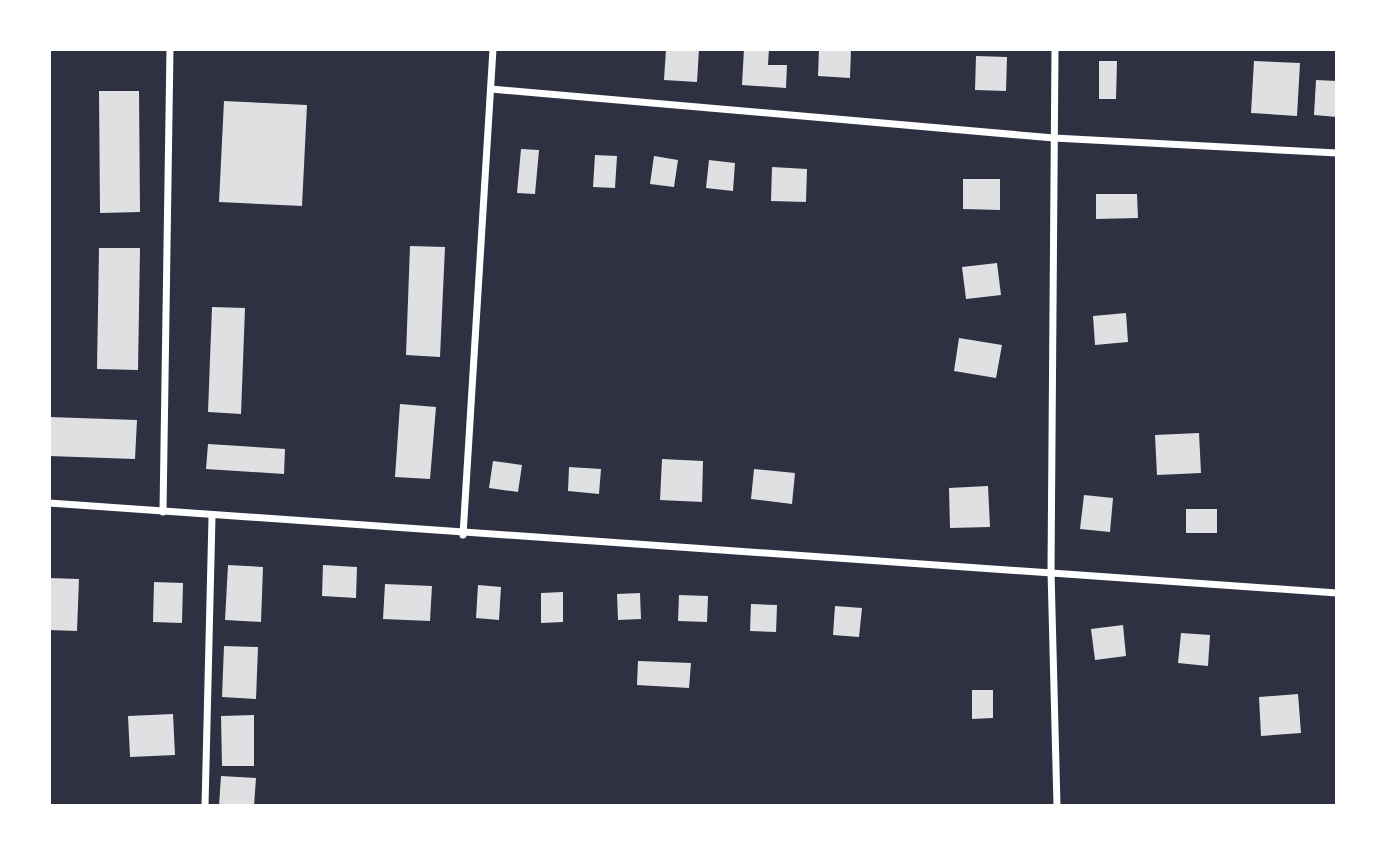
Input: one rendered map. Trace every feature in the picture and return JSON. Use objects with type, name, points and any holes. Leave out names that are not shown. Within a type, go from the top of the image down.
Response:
[{"type":"street","points":[[163,512],[170,49]]},
{"type":"street","points":[[463,535],[493,49]]},
{"type":"street","points":[[1055,49],[1051,571],[1057,806]]},
{"type":"street","points":[[491,89],[1054,138],[1337,153]]},
{"type":"street","points":[[49,503],[463,535],[1051,571],[1337,593]]},
{"type":"street","points":[[205,806],[212,517]]},
{"type":"building","points":[[666,49],[699,49],[697,82],[664,80]]},
{"type":"building","points":[[744,49],[769,49],[768,65],[787,65],[786,88],[742,85]]},
{"type":"building","points":[[819,49],[851,49],[850,78],[818,76]]},
{"type":"building","points":[[976,56],[1007,57],[1006,91],[975,90]]},
{"type":"building","points":[[1099,61],[1117,61],[1116,99],[1099,99]]},
{"type":"building","points":[[1254,61],[1300,63],[1297,116],[1251,113]]},
{"type":"building","points":[[1316,80],[1337,81],[1337,117],[1314,115]]},
{"type":"building","points":[[99,91],[139,91],[140,212],[100,213]]},
{"type":"building","points":[[224,101],[307,105],[302,206],[219,202]]},
{"type":"building","points":[[521,149],[539,150],[535,194],[517,193]]},
{"type":"building","points":[[595,155],[617,156],[615,188],[593,187]]},
{"type":"building","points":[[654,156],[678,160],[674,187],[650,184]]},
{"type":"building","points":[[709,160],[735,163],[733,191],[706,188]]},
{"type":"building","points":[[772,167],[807,169],[806,202],[771,201]]},
{"type":"building","points":[[963,179],[1000,179],[1000,210],[963,209]]},
{"type":"building","points":[[1096,194],[1137,194],[1138,218],[1096,219]]},
{"type":"building","points":[[410,246],[445,247],[440,357],[406,355]]},
{"type":"building","points":[[99,248],[140,248],[138,370],[97,369]]},
{"type":"building","points":[[997,263],[1001,295],[966,299],[962,267]]},
{"type":"building","points":[[212,307],[245,308],[241,414],[208,412]]},
{"type":"building","points":[[1126,313],[1128,342],[1095,345],[1093,316]]},
{"type":"building","points":[[959,338],[1002,345],[996,378],[954,371]]},
{"type":"building","points":[[400,404],[436,407],[430,479],[395,477]]},
{"type":"building","points":[[49,417],[137,420],[135,459],[49,456]]},
{"type":"building","points":[[1199,433],[1201,473],[1157,475],[1155,435]]},
{"type":"building","points":[[208,444],[285,449],[284,474],[206,469]]},
{"type":"building","points":[[662,459],[703,461],[702,502],[660,500]]},
{"type":"building","points":[[493,461],[522,465],[518,492],[489,488]]},
{"type":"building","points":[[569,467],[601,469],[599,494],[568,491]]},
{"type":"building","points":[[754,469],[795,473],[792,504],[751,499]]},
{"type":"building","points":[[988,486],[990,527],[950,528],[949,488]]},
{"type":"building","points":[[1084,495],[1113,498],[1110,532],[1080,529]]},
{"type":"building","points":[[1186,509],[1217,509],[1217,533],[1186,533]]},
{"type":"building","points":[[228,565],[263,567],[261,622],[225,620]]},
{"type":"building","points":[[323,565],[357,567],[356,598],[322,596]]},
{"type":"building","points":[[49,578],[79,579],[77,631],[49,630]]},
{"type":"building","points":[[154,582],[183,583],[182,623],[153,622]]},
{"type":"building","points":[[385,584],[432,586],[430,621],[383,619]]},
{"type":"building","points":[[478,585],[501,587],[499,620],[476,618]]},
{"type":"building","points":[[563,592],[563,622],[541,623],[541,593]]},
{"type":"building","points":[[640,593],[641,619],[618,620],[617,594]]},
{"type":"building","points":[[679,595],[708,596],[707,622],[678,621]]},
{"type":"building","points":[[751,604],[777,605],[776,632],[750,631]]},
{"type":"building","points":[[835,606],[862,608],[859,637],[833,635]]},
{"type":"building","points":[[1123,625],[1126,656],[1095,660],[1091,629]]},
{"type":"building","points":[[1181,633],[1210,635],[1208,666],[1178,663]]},
{"type":"building","points":[[224,646],[258,647],[256,699],[222,697]]},
{"type":"building","points":[[638,661],[691,663],[689,688],[637,685]]},
{"type":"building","points":[[972,690],[993,690],[993,718],[972,719]]},
{"type":"building","points":[[1298,694],[1301,733],[1261,736],[1259,697]]},
{"type":"building","points":[[173,714],[175,755],[130,757],[128,716]]},
{"type":"building","points":[[254,715],[254,766],[222,766],[221,716]]},
{"type":"building","points":[[221,776],[256,778],[254,806],[219,806]]}]
